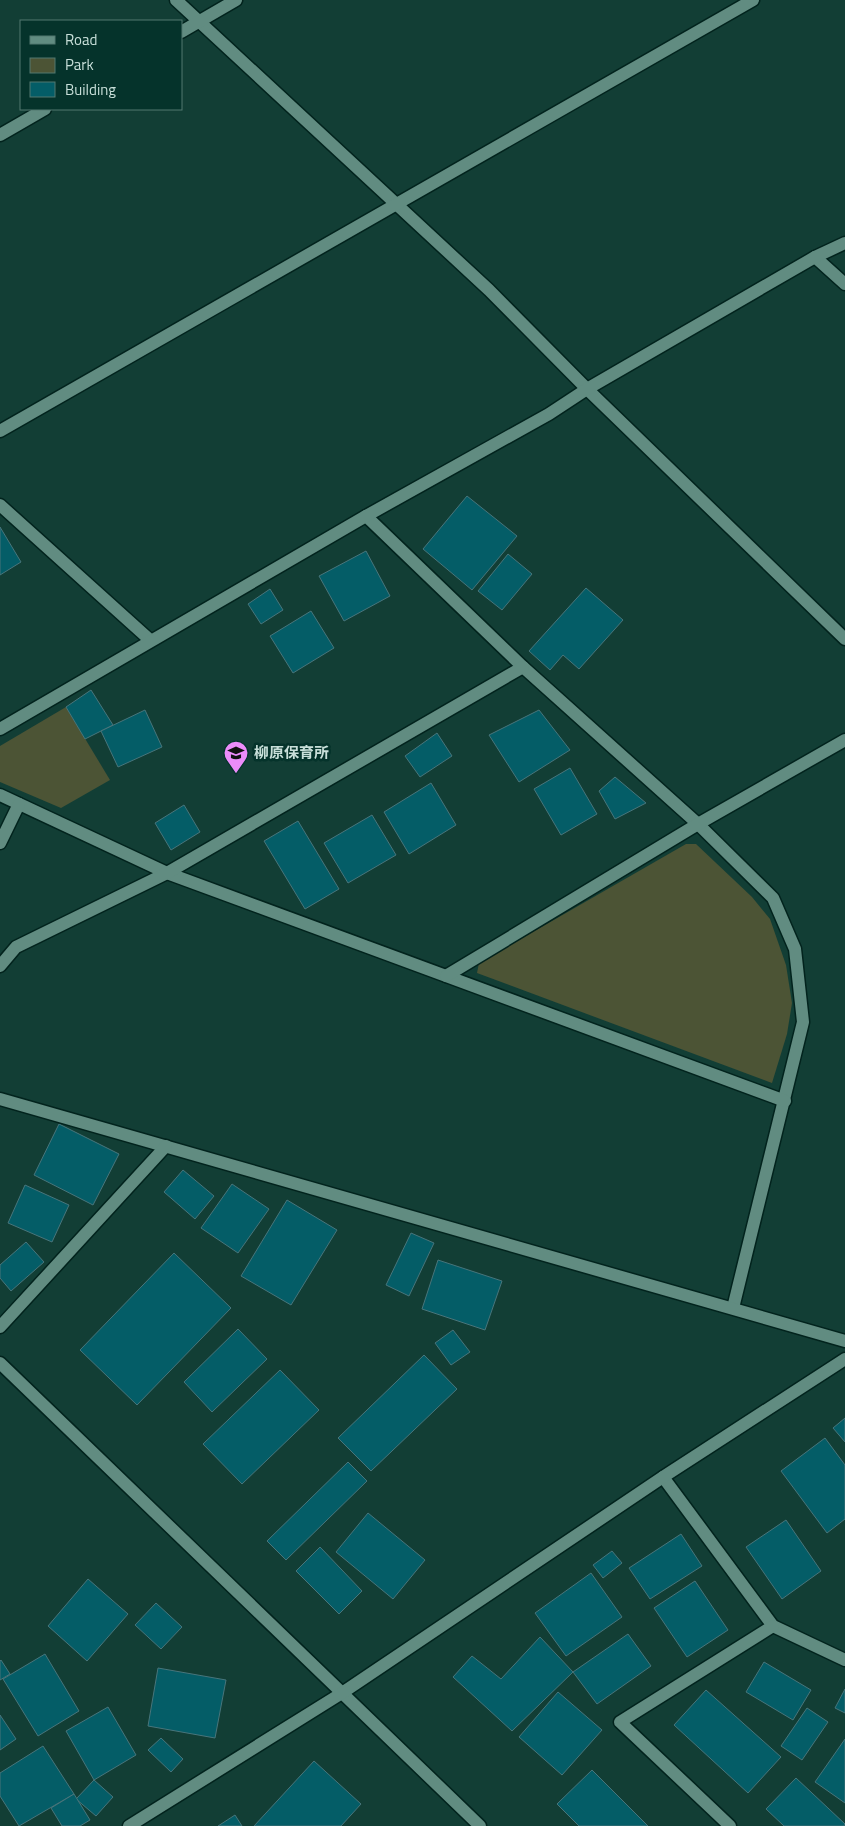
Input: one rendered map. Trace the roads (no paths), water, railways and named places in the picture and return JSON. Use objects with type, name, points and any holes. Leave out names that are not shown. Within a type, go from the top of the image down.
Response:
[{"type":"street","points":[[176,0],[489,290],[587,390],[845,639]]},
{"type":"street","points":[[182,31],[236,0]]},
{"type":"street","points":[[0,431],[753,0]]},
{"type":"street","points":[[0,135],[43,110]]},
{"type":"street","points":[[0,729],[366,516],[549,414],[815,257],[845,244]]},
{"type":"street","points":[[815,257],[845,284]]},
{"type":"street","points":[[0,504],[150,640]]},
{"type":"street","points":[[366,516],[523,667],[698,824],[773,898],[796,950],[803,1022],[733,1308]]},
{"type":"street","points":[[0,966],[16,946],[167,873],[523,667]]},
{"type":"street","points":[[446,976],[698,824],[845,740]]},
{"type":"street","points":[[0,795],[167,873],[785,1101]]},
{"type":"street","points":[[0,843],[19,804]]},
{"type":"street","points":[[0,1099],[845,1341]]},
{"type":"street","points":[[0,1327],[166,1146]]},
{"type":"street","points":[[129,1826],[342,1693],[663,1477],[845,1359]]},
{"type":"street","points":[[0,1363],[480,1826]]},
{"type":"street","points":[[663,1477],[774,1626],[845,1660]]},
{"type":"street","points":[[730,1826],[620,1722],[774,1626]]},
{"type":"place","name":"柳原保育所","points":[[236,774]]}]
